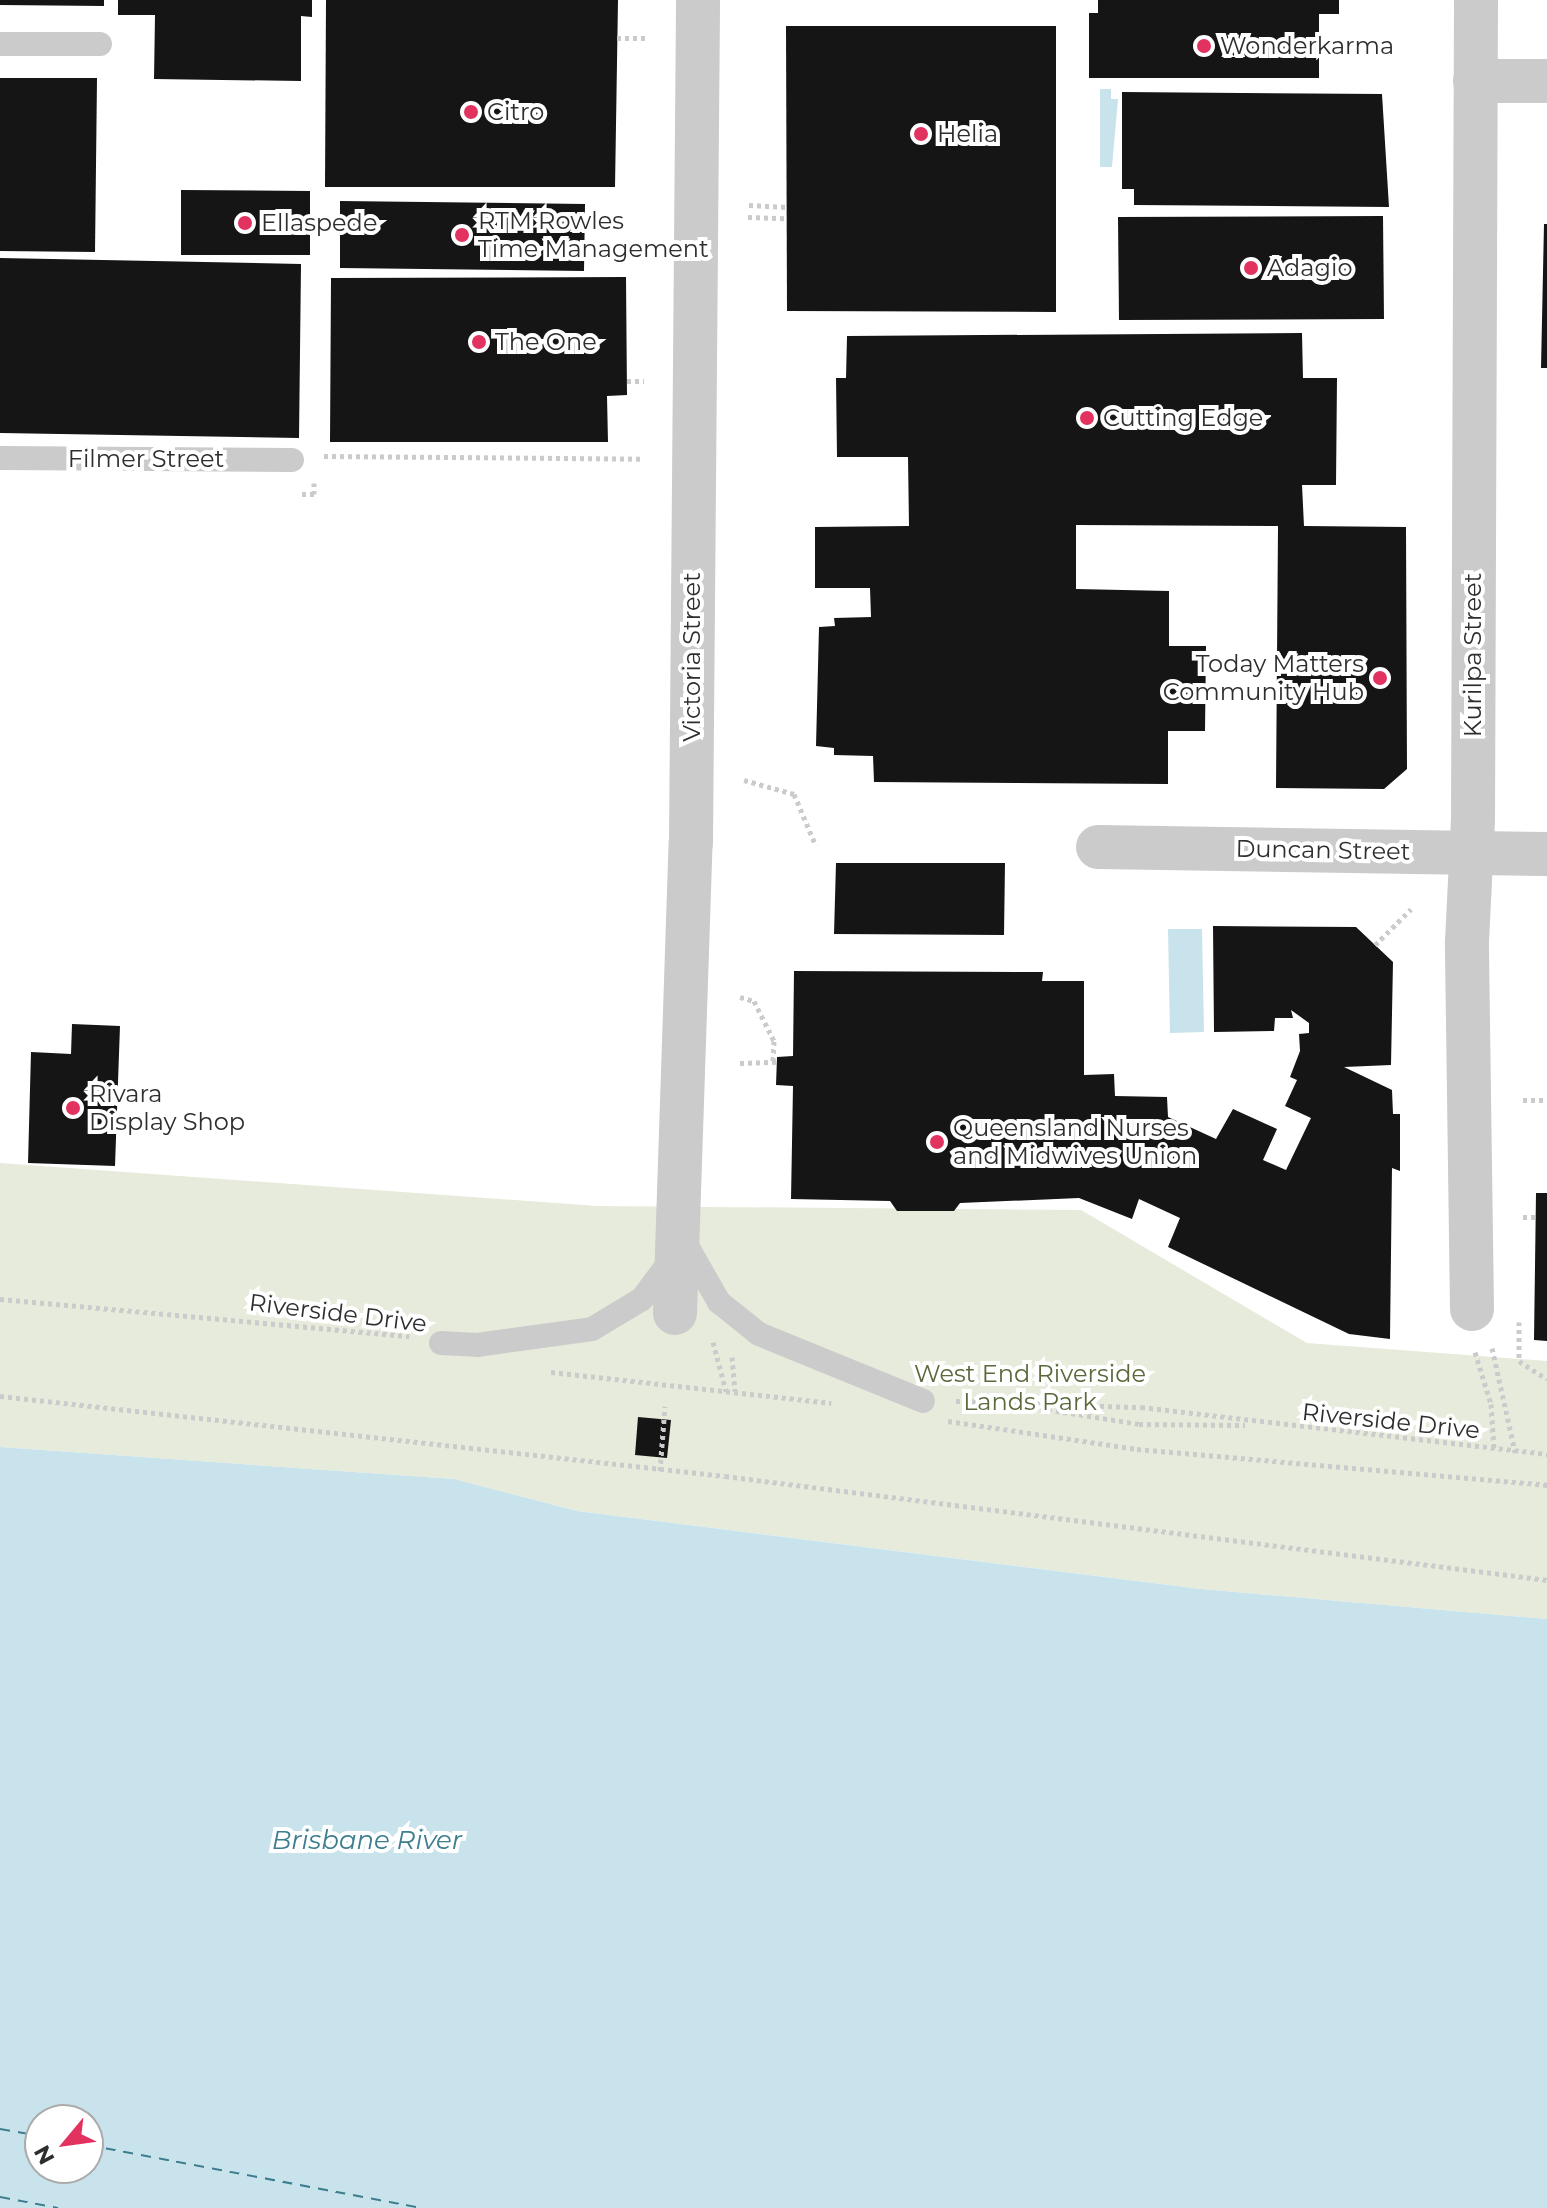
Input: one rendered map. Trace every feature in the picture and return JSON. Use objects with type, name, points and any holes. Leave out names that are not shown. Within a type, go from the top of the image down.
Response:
[{"type":"street","name":"Victoria Street","points":[[675,1313],[681,1236],[698,0]]},
{"type":"street","name":"Kurilpa Street","points":[[1472,1309],[1476,0]]},
{"type":"street","points":[[1475,81],[1547,81]]},
{"type":"street","name":"Duncan Street","points":[[1098,847],[1547,854]]},
{"type":"lane","points":[[0,44],[100,44]]},
{"type":"lane","name":"Filmer Street","points":[[0,458],[292,460]]},
{"type":"lane","points":[[441,1343],[477,1345],[592,1329],[651,1292],[681,1236]]},
{"type":"lane","points":[[681,1236],[719,1302],[759,1334],[929,1410]]},
{"type":"path","points":[[617,38],[649,38]]},
{"type":"path","points":[[749,205],[787,207]]},
{"type":"path","points":[[748,217],[786,218]]},
{"type":"path","points":[[627,381],[644,381]]},
{"type":"path","points":[[744,780],[794,794],[816,846]]},
{"type":"path","points":[[1375,945],[1411,909]]},
{"type":"path","points":[[740,997],[754,1001],[774,1041],[775,1062],[740,1063]]},
{"type":"path","points":[[1523,1100],[1547,1100]]},
{"type":"path","points":[[1523,1217],[1537,1217]]},
{"type":"path","name":"Riverside Drive","points":[[0,1299],[441,1343]]},
{"type":"path","points":[[1472,1309],[1470,1342],[1489,1395],[1494,1449]]},
{"type":"path","points":[[1472,1309],[1502,1376],[1515,1452]]},
{"type":"path","points":[[1519,1322],[1519,1361],[1547,1379]]},
{"type":"path","points":[[534,1369],[842,1405]]},
{"type":"path","points":[[0,1396],[660,1471],[1547,1580]]},
{"type":"path","name":"Riverside Drive","points":[[1262,1425],[1139,1424],[1015,1404],[1141,1407],[1262,1425],[1547,1454]]},
{"type":"path","points":[[660,1471],[665,1406]]},
{"type":"path","points":[[929,1410],[1137,1449],[1547,1485]]},
{"type":"green space","name":"West End Riverside Lands Park","points":[[0,1163],[597,1206],[1081,1210],[1307,1343],[1547,1361],[1547,1619],[1201,1589],[577,1511],[454,1479],[0,1447]]},
{"type":"water","points":[[1100,89],[1111,89],[1111,99],[1118,99],[1112,167],[1100,167]]},
{"type":"water","points":[[1168,929],[1202,929],[1204,1032],[1170,1033]]},
{"type":"water","name":"Brisbane River","points":[[0,1447],[454,1479],[577,1511],[1201,1589],[1547,1619],[1547,2208],[0,2208]]},
{"type":"building","points":[[0,0],[104,0],[104,6],[0,5]]},
{"type":"building","points":[[118,0],[312,0],[312,17],[301,16],[301,81],[154,79],[155,15],[118,15]]},
{"type":"building","name":"Citro","points":[[326,0],[618,0],[615,187],[325,187]]},
{"type":"building","name":"Wonderkarma","points":[[1098,0],[1339,0],[1339,14],[1319,14],[1319,78],[1089,78],[1089,13],[1098,13]]},
{"type":"building","name":"Helia","points":[[786,26],[1056,26],[1056,312],[787,311]]},
{"type":"building","points":[[0,78],[97,78],[95,252],[0,251]]},
{"type":"building","points":[[1122,92],[1382,94],[1389,207],[1134,205],[1134,189],[1122,189]]},
{"type":"building","name":"Ellaspede","points":[[181,190],[310,191],[310,255],[181,255]]},
{"type":"building","name":"RTM Rowles Time Management","points":[[340,201],[585,204],[584,271],[340,268]]},
{"type":"building","name":"Adagio","points":[[1383,216],[1384,319],[1119,320],[1118,217]]},
{"type":"building","points":[[1544,224],[1547,224],[1547,368],[1541,368]]},
{"type":"building","points":[[0,258],[301,264],[299,438],[0,433]]},
{"type":"building","name":"The One","points":[[626,277],[627,395],[607,396],[608,442],[330,442],[331,278]]},
{"type":"building","points":[[1302,333],[1303,378],[1337,378],[1336,485],[1302,485],[1304,526],[1406,527],[1407,769],[1384,789],[1276,788],[1278,526],[1076,525],[1076,589],[1169,591],[1169,646],[1206,646],[1205,731],[1168,731],[1168,784],[874,782],[873,756],[834,755],[834,748],[816,746],[819,627],[835,626],[834,618],[871,617],[870,588],[815,588],[815,527],[909,526],[908,457],[837,457],[836,378],[846,378],[847,336]]},
{"type":"building","points":[[836,863],[1005,863],[1004,935],[834,934]]},
{"type":"building","points":[[1213,926],[1356,927],[1393,962],[1391,1065],[1344,1067],[1392,1090],[1393,1114],[1400,1114],[1400,1171],[1392,1168],[1390,1339],[1349,1334],[1168,1247],[1180,1218],[1139,1199],[1132,1219],[1079,1198],[960,1203],[954,1211],[897,1211],[890,1201],[791,1199],[793,1086],[776,1085],[777,1057],[793,1056],[794,971],[1043,972],[1042,981],[1084,981],[1084,1075],[1114,1074],[1115,1096],[1167,1097],[1168,1117],[1216,1139],[1233,1109],[1277,1129],[1263,1160],[1286,1170],[1311,1118],[1285,1106],[1297,1080],[1290,1077],[1300,1051],[1299,1034],[1309,1033],[1309,1023],[1291,1010],[1293,1018],[1275,1018],[1274,1031],[1214,1032]]},
{"type":"building","name":"Rivara Display Shop","points":[[72,1024],[120,1026],[115,1166],[28,1163],[31,1052],[71,1054]]},
{"type":"building","points":[[1536,1193],[1547,1193],[1547,1341],[1534,1340]]},
{"type":"building","points":[[638,1417],[671,1420],[667,1458],[635,1455]]},
{"type":"ferry route","points":[[0,2129],[24,2133]]},
{"type":"ferry route","points":[[104,2148],[421,2208]]},
{"type":"ferry route","points":[[0,2197],[58,2208]]},
{"type":"place","name":"Wonderkarma","points":[[1204,46]]},
{"type":"place","name":"Citro","points":[[471,112]]},
{"type":"place","name":"Helia","points":[[921,134]]},
{"type":"place","name":"Ellaspede","points":[[245,223]]},
{"type":"place","name":"RTM Rowles Time Management","points":[[462,235]]},
{"type":"place","name":"Adagio","points":[[1251,268]]},
{"type":"place","name":"The One","points":[[479,342]]},
{"type":"place","name":"Cutting Edge","points":[[1087,418]]},
{"type":"place","name":"Today Matters Community Hub","points":[[1380,678]]},
{"type":"place","name":"Rivara Display Shop","points":[[73,1108]]},
{"type":"place","name":"Queensland Nurses and Midwives Union","points":[[937,1142]]}]
